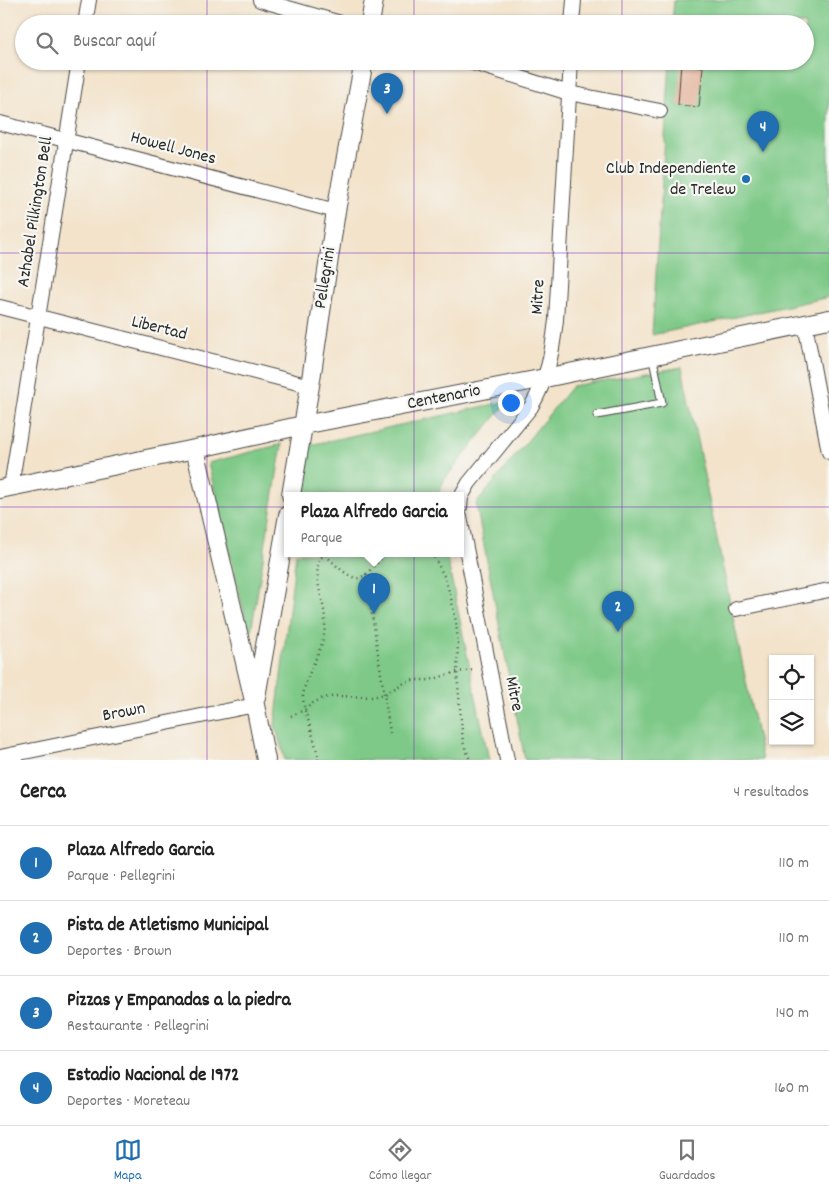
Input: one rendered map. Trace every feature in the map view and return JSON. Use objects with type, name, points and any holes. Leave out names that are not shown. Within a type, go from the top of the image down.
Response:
[{"type":"street","points":[[86,15],[89,0]]},
{"type":"street","points":[[260,0],[312,15]]},
{"type":"street","points":[[372,15],[374,0]]},
{"type":"street","points":[[573,15],[574,0]]},
{"type":"street","name":"Azhabel Pilkington Bell","points":[[6,488],[38,318],[78,70]]},
{"type":"street","name":"Pellegrini","points":[[292,492],[310,386],[336,211],[362,70]]},
{"type":"street","points":[[496,70],[569,93],[660,111]]},
{"type":"street","name":"Mitre","points":[[464,492],[469,483],[531,407],[545,378],[553,351],[570,70]]},
{"type":"street","name":"Howell Jones","points":[[0,123],[336,211]]},
{"type":"street","name":"Libertad","points":[[0,308],[310,386]]},
{"type":"street","name":"Centenario","points":[[6,488],[303,425],[545,378],[829,319]]},
{"type":"street","points":[[805,324],[825,414],[829,452]]},
{"type":"street","points":[[195,449],[255,705],[266,760]]},
{"type":"street","points":[[255,705],[284,538]]},
{"type":"street","name":"Mitre","points":[[464,539],[507,760]]},
{"type":"street","points":[[736,609],[829,590]]},
{"type":"street","name":"Brown","points":[[0,757],[255,705]]},
{"type":"lane","points":[[597,415],[662,403],[652,355]]},
{"type":"path","points":[[318,760],[317,750],[304,710],[303,697],[307,676],[323,641],[325,623],[317,579],[317,567],[322,557]]},
{"type":"path","points":[[328,557],[336,566],[359,578],[366,574],[382,557]]},
{"type":"path","points":[[434,557],[445,578],[456,622],[458,642],[457,672],[463,742],[470,760]]},
{"type":"path","points":[[366,574],[390,733]]},
{"type":"path","points":[[291,716],[323,698],[337,696],[372,697],[384,694],[404,683],[414,680],[430,680],[457,672],[488,668]]},
{"type":"green space","name":"Club Independiente de Trelew","points":[[674,0],[829,0],[829,297],[652,335],[669,70],[814,70],[814,15],[673,15]]},
{"type":"green space","points":[[682,367],[762,760],[525,760],[476,504],[572,386]]},
{"type":"green space","points":[[508,401],[444,480],[439,492],[304,492],[310,445]]},
{"type":"green space","points":[[282,444],[250,638],[208,463]]},
{"type":"green space","points":[[296,557],[447,557],[489,760],[285,760],[275,725]]},
{"type":"building","points":[[680,70],[703,70],[699,107],[678,105]]},
{"type":"place","name":"Pizzas y Empanadas a la piedra","points":[[387,114]]},
{"type":"place","name":"Estadio Nacional de 1972","points":[[763,152]]},
{"type":"place","name":"Club Independiente de Trelew","points":[[746,179]]},
{"type":"place","name":"Plaza Alfredo Garcia","points":[[374,614]]},
{"type":"place","name":"Pista de Atletismo Municipal","points":[[618,632]]}]
